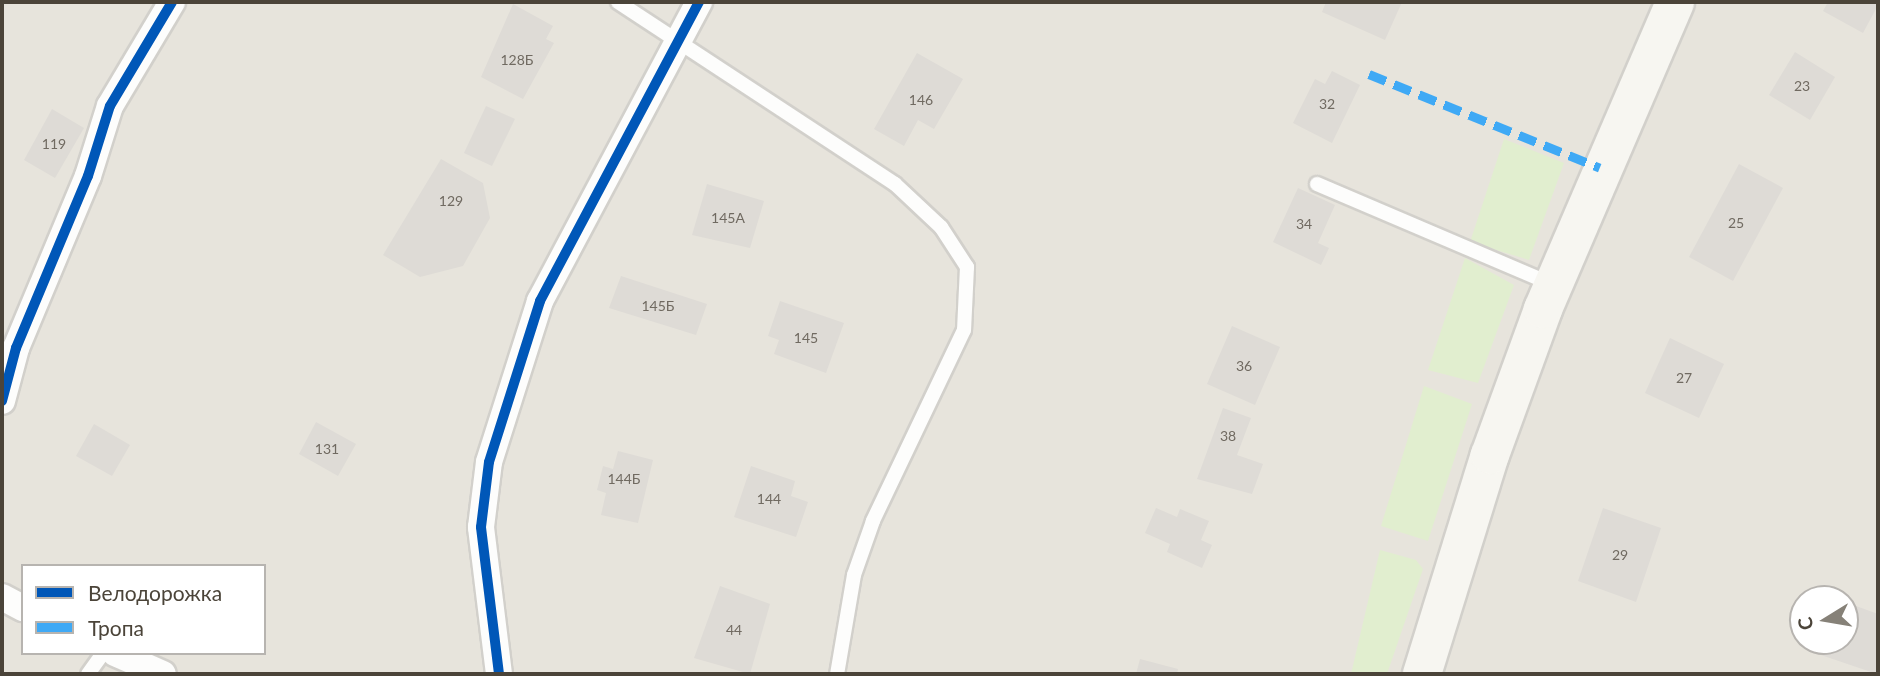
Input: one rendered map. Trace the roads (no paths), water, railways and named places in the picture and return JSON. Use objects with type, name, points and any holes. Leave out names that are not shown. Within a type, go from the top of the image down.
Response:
[{"type":"main road","points":[[1422,674],[1490,455],[1552,285],[1675,2]]},
{"type":"street","points":[[2,401],[16,348],[88,176],[110,106],[172,2]]},
{"type":"street","points":[[499,674],[481,527],[489,462],[540,301],[699,2]]},
{"type":"street","points":[[2,597],[21,607]]},
{"type":"street","points":[[120,655],[163,674]]},
{"type":"lane","points":[[618,2],[679,39],[895,184],[941,227],[967,267],[964,330],[873,521],[854,575],[837,674]]},
{"type":"lane","points":[[1317,184],[1552,285]]},
{"type":"lane","points":[[88,674],[102,655]]}]
